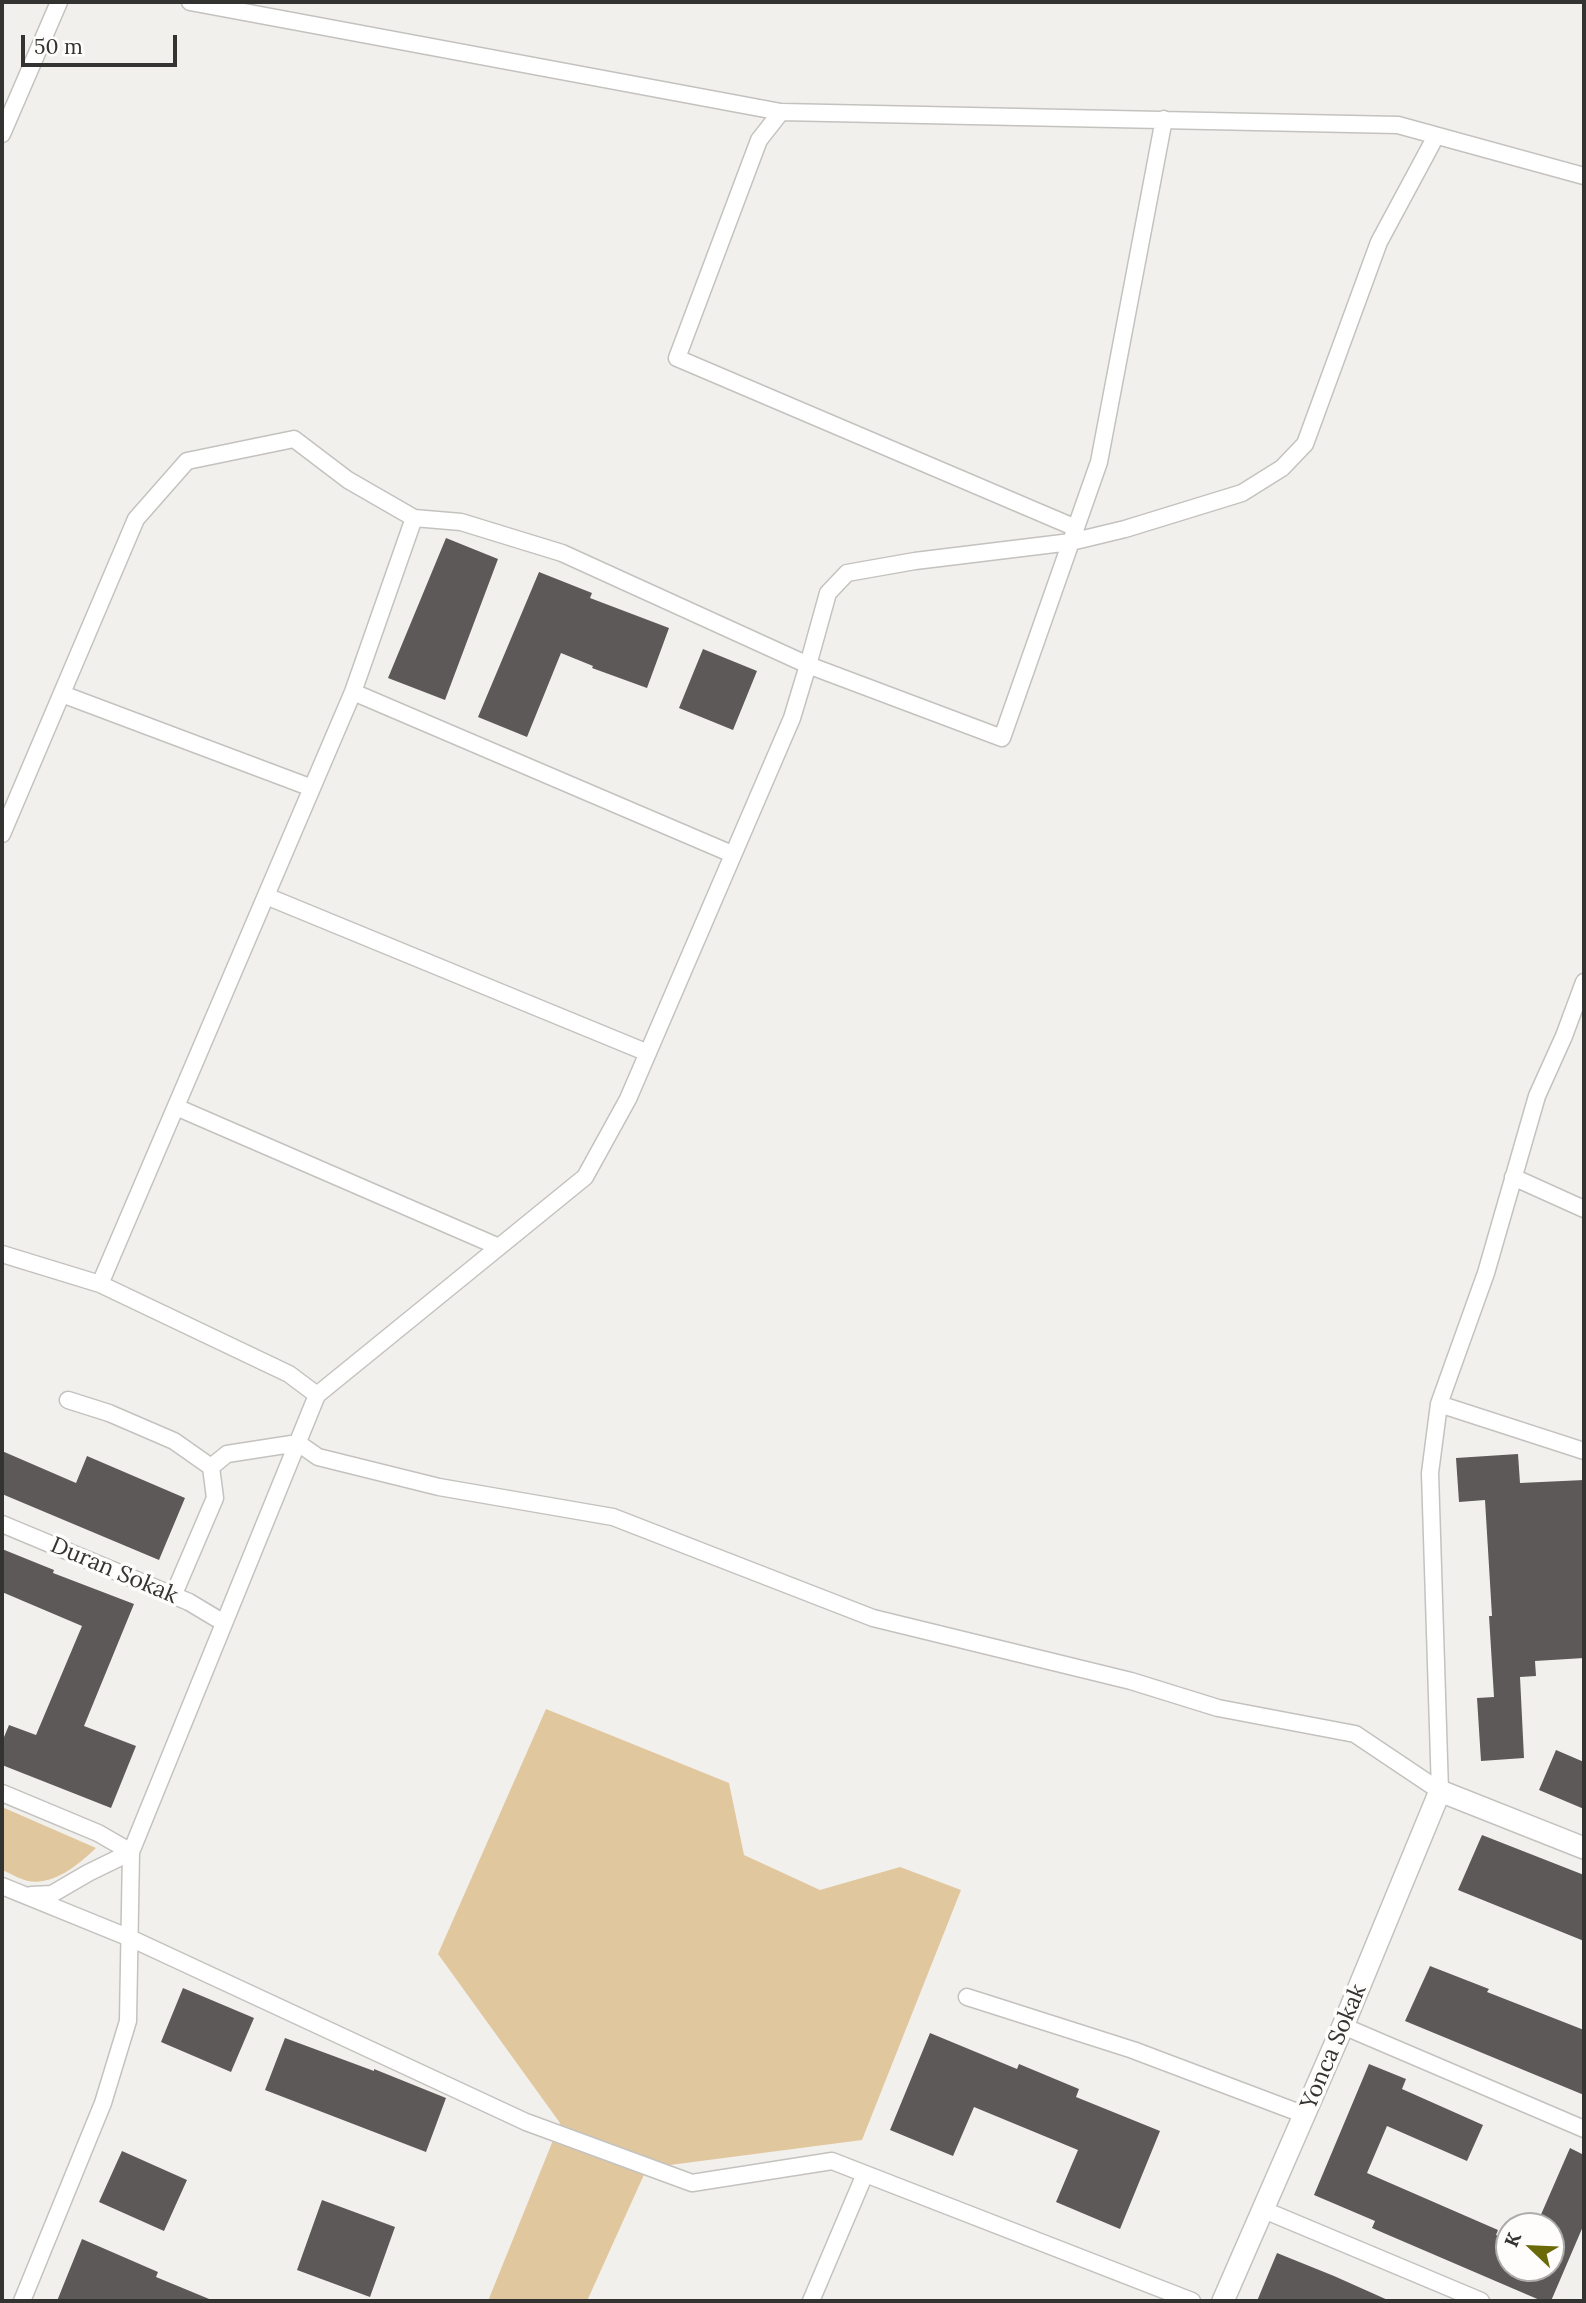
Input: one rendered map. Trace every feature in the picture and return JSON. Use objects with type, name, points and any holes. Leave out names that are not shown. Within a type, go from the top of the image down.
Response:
[{"type":"street","points":[[2,134],[59,2]]},
{"type":"street","points":[[190,2],[781,113],[1398,125],[1584,176]]},
{"type":"street","points":[[781,113],[759,139],[677,358],[1073,535]]},
{"type":"street","points":[[2,834],[136,519],[187,461],[294,439],[348,480],[414,518],[461,522],[562,553],[808,666],[1002,738],[1099,462],[1164,119]]},
{"type":"street","points":[[22,2301],[103,2103],[128,2021],[131,1852],[317,1395],[585,1177],[628,1100],[792,718],[828,593],[847,573],[1073,535],[1125,529],[1242,494],[1282,468],[1305,444],[1379,242],[1436,136]]},
{"type":"street","points":[[100,1284],[353,692],[414,518]]},
{"type":"street","points":[[353,692],[732,854]]},
{"type":"street","points":[[62,694],[312,788]]},
{"type":"street","points":[[266,896],[648,1053]]},
{"type":"street","points":[[1440,1791],[1430,1473],[1439,1404],[1486,1273],[1537,1096],[1584,982]]},
{"type":"street","points":[[176,1107],[499,1247]]},
{"type":"street","points":[[1513,1177],[1584,1209]]},
{"type":"street","points":[[2,1254],[100,1284],[289,1374],[317,1395]]},
{"type":"street","points":[[68,1400],[109,1413],[174,1441],[211,1467],[215,1498],[173,1596]]},
{"type":"street","points":[[1439,1404],[1584,1451]]},
{"type":"street","points":[[211,1467],[227,1454],[298,1443],[318,1457],[439,1487],[613,1517],[873,1618],[1104,1674],[1218,1708],[1355,1734],[1440,1791],[1584,1849]]},
{"type":"street","name":"Duran Sokak","points":[[2,1524],[173,1596],[224,1623]]},
{"type":"street","name":"Yonca Sokak","points":[[1223,2301],[1343,2026],[1440,1791]]},
{"type":"street","points":[[2,1793],[97,1833],[131,1852]]},
{"type":"street","points":[[25,1896],[52,1894],[131,1852]]},
{"type":"street","points":[[2,1886],[130,1938],[526,2122],[692,2183],[832,2161],[1192,2301]]},
{"type":"street","points":[[967,1997],[1133,2050],[1305,2115]]},
{"type":"street","points":[[1343,2026],[1584,2129]]},
{"type":"street","points":[[810,2301],[865,2174]]},
{"type":"street","points":[[1264,2210],[1481,2301]]},
{"type":"shaded area","points":[[546,1709],[729,1783],[744,1855],[820,1890],[900,1867],[961,1890],[862,2140],[647,2168],[587,2301],[488,2301],[560,2123],[438,1954]]},
{"type":"shaded area","points":[[2,1807],[96,1848],[74,1867],[56,1877],[38,1882],[18,1877],[2,1870]]},
{"type":"building","points":[[446,538],[498,559],[445,700],[388,678]]},
{"type":"building","points":[[539,572],[592,593],[590,598],[669,628],[647,688],[592,668],[593,666],[561,653],[527,737],[478,717]]},
{"type":"building","points":[[703,649],[757,671],[733,730],[679,708]]},
{"type":"building","points":[[2,1451],[76,1483],[87,1456],[185,1498],[159,1560],[2,1494]]},
{"type":"building","points":[[1518,1454],[1520,1483],[1584,1480],[1584,1658],[1535,1661],[1536,1676],[1520,1677],[1524,1758],[1481,1761],[1477,1698],[1494,1697],[1485,1500],[1459,1502],[1456,1458]]},
{"type":"building","points":[[2,1549],[54,1570],[53,1573],[134,1604],[84,1726],[136,1746],[111,1808],[2,1765],[2,1742],[9,1725],[36,1735],[82,1626],[2,1592]]},
{"type":"building","points":[[1556,1750],[1584,1762],[1584,1809],[1539,1790]]},
{"type":"building","points":[[1482,1835],[1584,1875],[1584,1941],[1458,1890]]},
{"type":"building","points":[[1430,1966],[1489,1989],[1487,1992],[1584,2030],[1584,2095],[1405,2021]]},
{"type":"building","points":[[183,1988],[254,2018],[231,2072],[161,2042]]},
{"type":"building","points":[[930,2033],[1017,2069],[1019,2064],[1079,2089],[1076,2097],[1160,2131],[1120,2229],[1056,2202],[1078,2150],[974,2107],[953,2156],[890,2130]]},
{"type":"building","points":[[285,2038],[446,2098],[426,2152],[265,2090]]},
{"type":"building","points":[[1369,2064],[1406,2079],[1402,2089],[1483,2125],[1467,2161],[1387,2126],[1367,2173],[1495,2229],[1495,2281],[1372,2228],[1375,2221],[1314,2195]]},
{"type":"building","points":[[1570,2148],[1584,2155],[1584,2224],[1565,2268],[1565,2212],[1542,2212]]},
{"type":"building","points":[[122,2151],[187,2180],[164,2231],[99,2202]]},
{"type":"building","points":[[322,2200],[395,2227],[370,2297],[297,2270]]},
{"type":"building","points":[[82,2239],[158,2272],[156,2277],[214,2301],[57,2301]]},
{"type":"building","points":[[1277,2253],[1334,2276],[1390,2301],[1257,2301]]},
{"type":"building","points":[[1498,2282],[1559,2282],[1551,2301],[1542,2301]]}]
